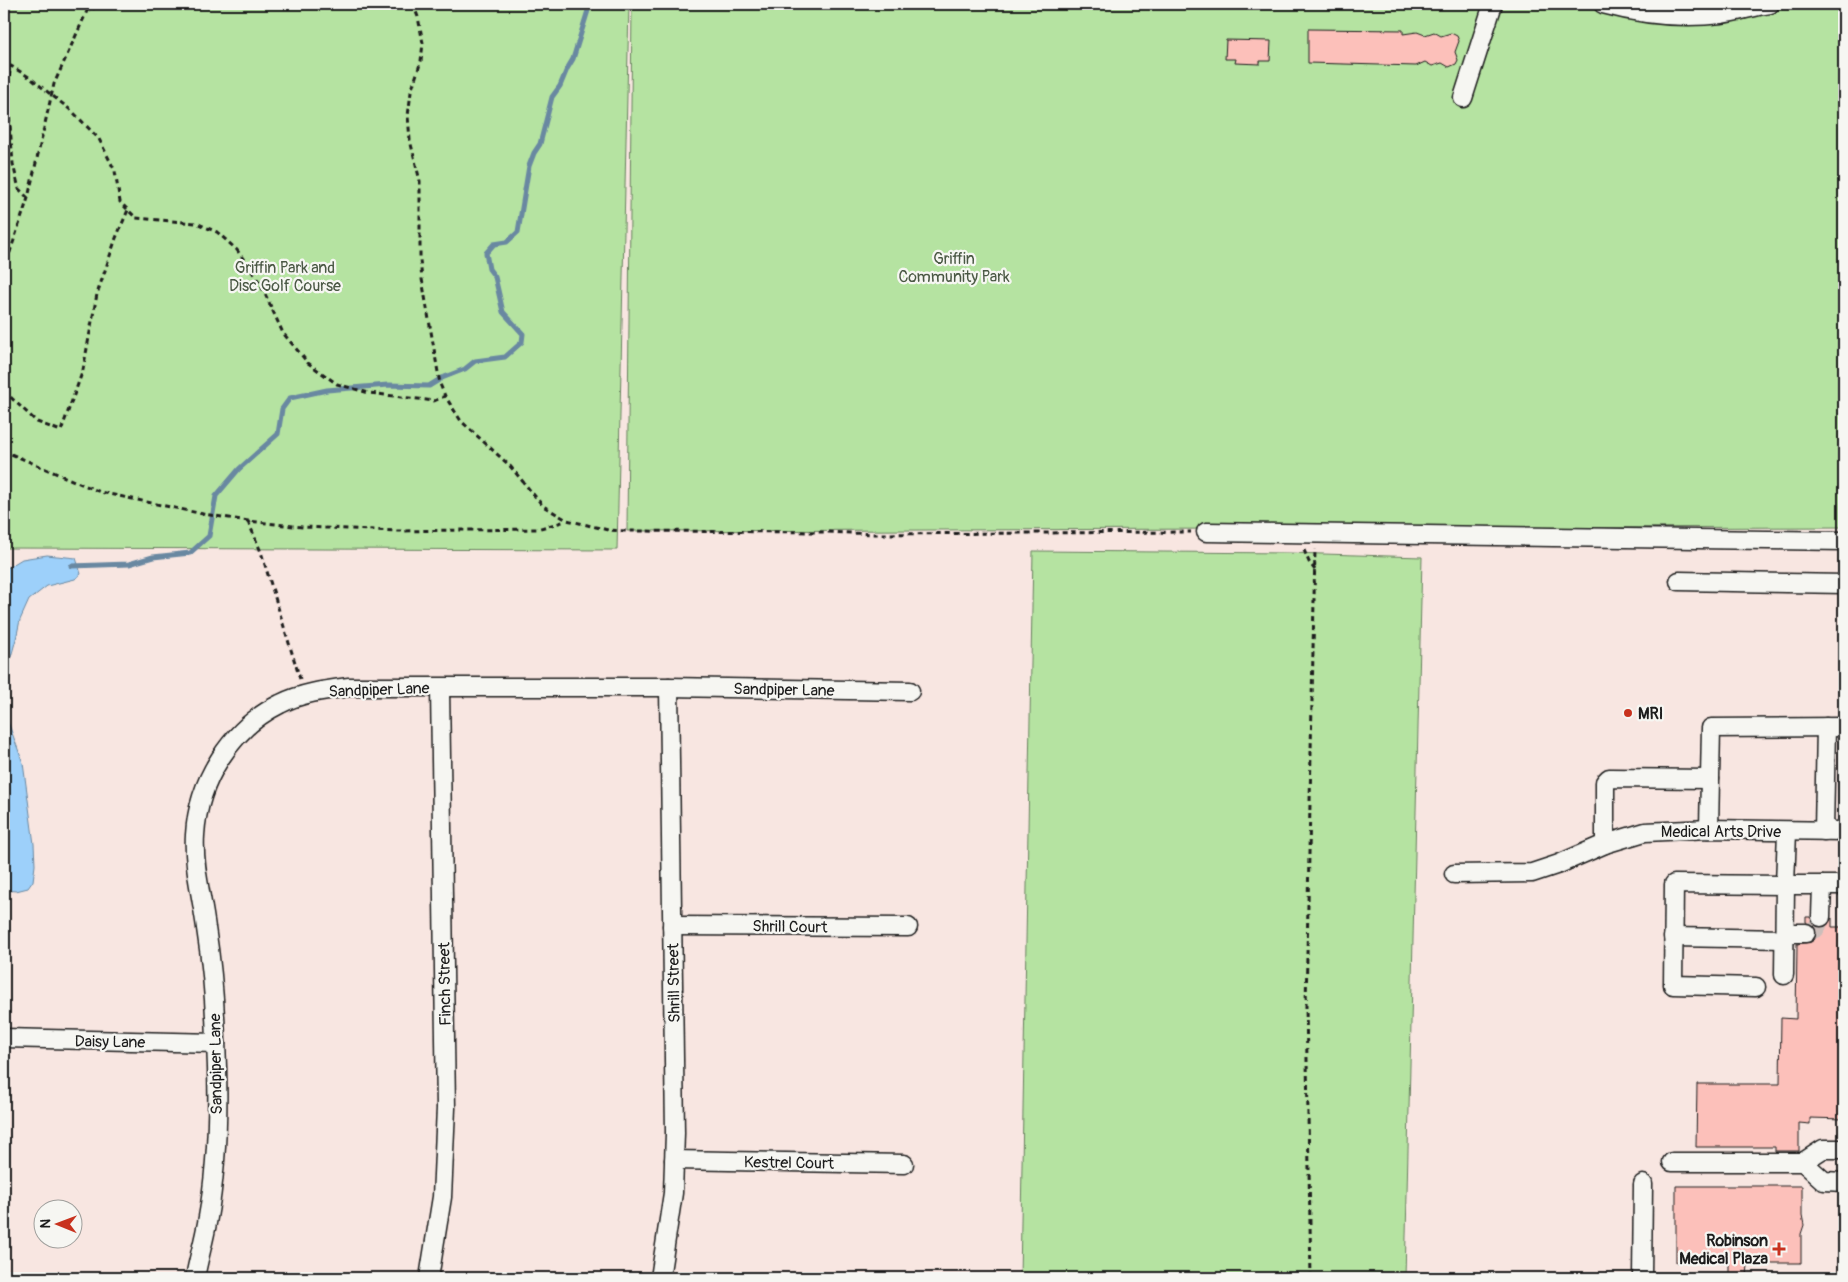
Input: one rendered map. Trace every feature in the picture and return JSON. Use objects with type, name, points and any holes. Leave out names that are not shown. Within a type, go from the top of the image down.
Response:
[{"type":"street","points":[[1463,98],[1493,4]]},
{"type":"street","points":[[1602,4],[1651,14],[1685,15],[1719,9],[1770,4]]},
{"type":"street","points":[[1206,532],[1844,541]]},
{"type":"street","points":[[1679,581],[1844,584]]},
{"type":"street","name":"Sandpiper Lane","points":[[195,1278],[207,1223],[216,1147],[216,1043],[212,969],[196,860],[195,835],[198,813],[204,792],[214,769],[241,732],[261,714],[282,703],[305,695],[349,687],[668,687],[910,691]]},
{"type":"street","name":"Shrill Street","points":[[660,1278],[673,1193],[674,1160],[668,687]]},
{"type":"street","name":"Finch Street","points":[[429,1278],[442,1197],[446,1108],[440,688]]},
{"type":"street","points":[[1824,831],[1826,727]]},
{"type":"street","points":[[1709,828],[1711,728],[1844,727]]},
{"type":"street","points":[[1605,844],[1604,782],[1609,778],[1710,778]]},
{"type":"street","name":"Medical Arts Drive","points":[[1454,874],[1532,873],[1577,857],[1605,844],[1645,832],[1709,828],[1844,831]]},
{"type":"street","points":[[1784,975],[1787,831]]},
{"type":"street","points":[[1756,987],[1673,985],[1674,884],[1844,885]]},
{"type":"street","points":[[1821,918],[1822,885]]},
{"type":"street","name":"Shrill Court","points":[[672,926],[908,927]]},
{"type":"street","points":[[1673,938],[1784,936],[1806,933]]},
{"type":"street","name":"Daisy Lane","points":[[4,1038],[216,1043]]},
{"type":"street","points":[[1672,1162],[1803,1162],[1823,1149],[1844,1149]]},
{"type":"street","name":"Kestrel Court","points":[[674,1160],[904,1164]]},
{"type":"street","points":[[1803,1162],[1824,1182],[1844,1182]]},
{"type":"street","points":[[1642,1278],[1643,1184]]},
{"type":"path","points":[[81,4],[87,11]]},
{"type":"path","points":[[4,270],[28,198],[54,84],[87,11],[104,4],[109,4]]},
{"type":"path","points":[[413,4],[418,17],[423,43],[421,60],[408,107],[408,116],[410,140],[420,181],[420,260],[440,384],[445,396],[462,421],[510,466],[543,506],[567,520],[608,530],[645,532],[826,532],[876,534],[1206,532]]},
{"type":"path","points":[[28,198],[19,189],[13,164],[7,87],[11,66],[29,77],[73,112],[98,139],[116,171],[120,202],[136,218],[196,223],[217,232],[237,250],[260,283],[283,333],[308,363],[337,384],[369,393],[434,401],[445,396]]},
{"type":"path","points":[[4,391],[37,422],[61,431],[83,370],[97,294],[116,238],[128,210]]},
{"type":"path","points":[[4,449],[11,454],[100,492],[203,514],[248,521],[303,527],[397,531],[537,529],[567,520]]},
{"type":"path","points":[[248,521],[261,552],[305,695]]},
{"type":"path","points":[[1308,534],[1309,562],[1316,571]]},
{"type":"path","points":[[1308,534],[1316,571],[1306,1006],[1311,1278]]},
{"type":"green space","name":"Griffin Park and Disc Golf Course","points":[[4,4],[629,4],[617,550],[4,548]]},
{"type":"green space","name":"Griffin Community Park","points":[[632,4],[1844,4],[1844,527],[627,531]]},
{"type":"green space","points":[[1033,551],[1290,553],[1422,557],[1405,1278],[1020,1278]]},
{"type":"water","points":[[47,555],[76,558],[81,574],[75,579],[47,586],[29,600],[20,620],[4,682],[4,570],[22,559]]},
{"type":"water","points":[[4,711],[23,763],[34,844],[35,865],[33,881],[28,888],[16,891],[4,890]]},
{"type":"building","points":[[1308,29],[1403,30],[1403,34],[1417,32],[1425,35],[1434,32],[1441,36],[1451,33],[1457,36],[1459,41],[1455,52],[1458,60],[1456,64],[1449,67],[1442,63],[1432,66],[1425,62],[1416,66],[1308,63]]},
{"type":"building","points":[[1226,40],[1271,41],[1270,61],[1260,61],[1260,64],[1235,63],[1236,59],[1225,59]]},
{"type":"building","points":[[1806,917],[1810,917],[1815,926],[1820,928],[1826,926],[1832,918],[1832,927],[1844,927],[1844,1119],[1810,1118],[1810,1124],[1799,1123],[1799,1151],[1775,1151],[1775,1147],[1696,1147],[1697,1084],[1780,1084],[1781,1018],[1796,1019],[1797,944],[1811,942],[1815,939],[1817,933],[1815,927],[1806,922]]},
{"type":"building","points":[[1676,1186],[1802,1186],[1804,1225],[1801,1234],[1801,1263],[1748,1263],[1747,1278],[1729,1278],[1729,1262],[1676,1262]]},
{"type":"waterway","points":[[71,566],[129,564],[153,557],[190,553],[209,536],[216,496],[239,469],[278,434],[282,409],[290,398],[327,390],[388,385],[429,386],[442,378],[465,369],[475,361],[505,357],[522,342],[523,334],[503,312],[495,277],[489,269],[486,253],[494,244],[507,242],[518,232],[529,166],[540,144],[552,97],[560,86],[573,59],[590,4]]},
{"type":"tunnel","points":[[1806,933],[1817,928],[1821,917]]},
{"type":"place","name":"MRI","points":[[1628,713]]},
{"type":"place","name":"Robinson Medical Plaza","points":[[1779,1249]]}]
